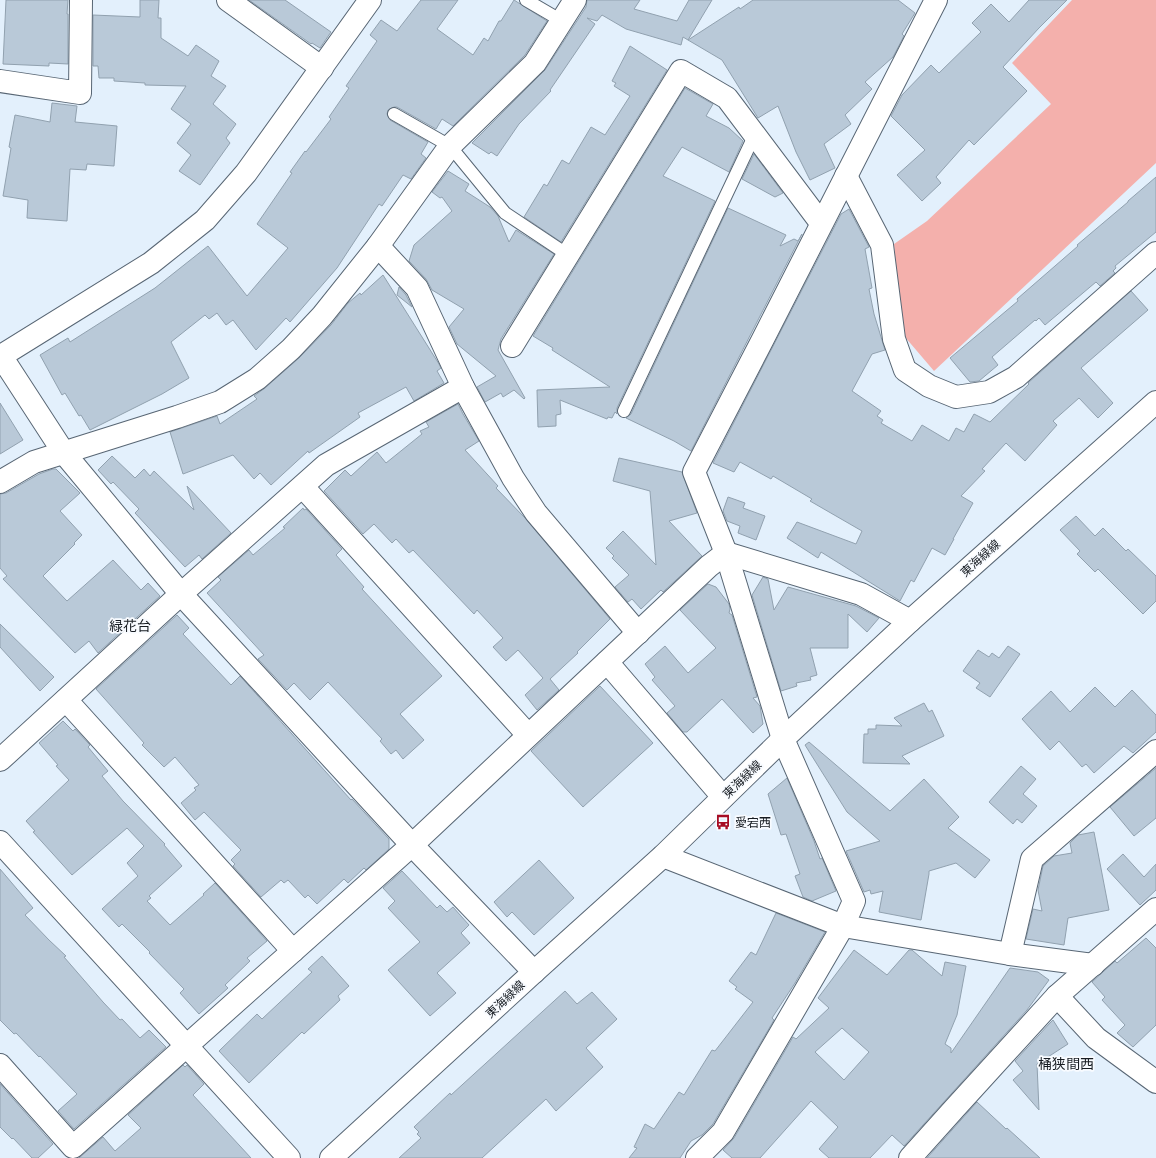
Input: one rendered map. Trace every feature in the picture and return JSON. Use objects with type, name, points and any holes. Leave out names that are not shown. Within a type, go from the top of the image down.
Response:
[{"type":"street","points":[[0,81],[80,93],[81,0]]},
{"type":"street","points":[[228,0],[322,68]]},
{"type":"street","points":[[370,0],[246,173],[205,220],[151,263],[0,356],[64,453],[182,594],[412,845],[534,972]]},
{"type":"street","points":[[0,482],[34,462],[220,402],[257,379],[291,349],[322,316],[378,246],[450,146],[535,63],[575,0]]},
{"type":"street","points":[[697,1158],[723,1132],[844,926],[854,901],[783,739],[726,553],[694,472],[936,0]]},
{"type":"street","points":[[512,346],[681,70],[728,98],[821,223]]},
{"type":"street","points":[[846,176],[882,246],[894,339],[905,370],[929,386],[956,397],[989,392],[1016,377],[1156,253]]},
{"type":"street","points":[[378,246],[417,288],[463,387],[512,478],[536,513],[638,633]]},
{"type":"street","points":[[0,760],[326,465],[463,387]]},
{"type":"street","name":"東海緑線","points":[[331,1158],[663,856],[783,739],[910,621],[1156,402]]},
{"type":"street","points":[[303,487],[528,735]]},
{"type":"street","points":[[726,553],[860,594],[910,621]]},
{"type":"street","points":[[0,1065],[73,1147],[412,845],[709,566],[726,553]]},
{"type":"street","points":[[606,662],[723,798]]},
{"type":"street","points":[[66,700],[293,951]]},
{"type":"street","points":[[1010,954],[1032,859],[1156,751]]},
{"type":"street","points":[[0,842],[289,1158]]},
{"type":"street","points":[[663,856],[844,926],[1010,954],[1093,965]]},
{"type":"street","points":[[910,1158],[1058,996],[1156,909]]},
{"type":"street","points":[[1058,996],[1096,1038],[1156,1082]]},
{"type":"lane","points":[[526,0],[562,21]]},
{"type":"lane","points":[[394,114],[450,146],[505,213],[568,255]]},
{"type":"lane","points":[[624,411],[754,134]]},
{"type":"shaded area","points":[[1072,0],[1156,0],[1156,163],[934,371],[905,337],[897,296],[894,244],[927,221],[1051,104],[1012,63]]},
{"type":"building","points":[[6,0],[68,0],[68,64],[49,63],[49,66],[3,64]]},
{"type":"building","points":[[140,0],[159,0],[158,18],[161,18],[161,38],[188,56],[196,45],[219,61],[211,76],[226,86],[213,104],[236,124],[226,138],[230,143],[200,185],[179,171],[191,155],[177,143],[191,124],[171,109],[186,86],[145,85],[145,83],[114,81],[114,78],[99,78],[98,66],[93,66],[93,15],[140,17]]},
{"type":"building","points":[[249,0],[285,0],[331,32],[320,48],[312,43],[311,44]]},
{"type":"building","points":[[421,0],[458,0],[437,29],[473,55],[484,38],[488,41],[499,21],[501,21],[514,0],[547,21],[525,55],[453,126],[442,119],[436,129],[397,107],[388,110],[387,114],[390,120],[428,142],[421,154],[426,158],[411,179],[403,175],[382,206],[379,204],[337,268],[290,322],[286,318],[256,350],[233,320],[226,325],[217,313],[209,319],[205,315],[171,342],[189,378],[162,394],[90,430],[81,415],[79,416],[65,393],[62,395],[40,355],[68,338],[70,342],[155,288],[208,246],[247,296],[288,248],[257,224],[292,173],[290,172],[331,119],[329,117],[349,88],[346,86],[377,41],[370,35],[381,20],[397,31]]},
{"type":"building","points":[[587,0],[640,0],[634,9],[677,21],[689,0],[712,0],[688,40],[683,37],[681,45],[626,29],[602,15],[597,21],[587,18],[595,24],[550,90],[551,91],[519,124],[497,156],[491,152],[489,154],[472,143],[545,70],[586,7]]},
{"type":"building","points":[[753,0],[898,0],[915,13],[902,34],[904,36],[893,57],[865,82],[872,89],[845,115],[851,124],[824,144],[835,168],[810,180],[796,152],[778,106],[758,118],[722,60],[688,40],[739,7],[740,9]]},
{"type":"building","points":[[1029,0],[1067,0],[1003,67],[1027,91],[974,145],[969,140],[936,177],[941,183],[922,201],[897,175],[925,150],[891,116],[902,95],[931,65],[939,73],[981,32],[972,23],[991,4],[1009,22]]},
{"type":"building","points":[[630,46],[667,70],[561,242],[524,217],[544,184],[547,186],[562,160],[569,164],[591,127],[605,135],[630,96],[614,86],[616,83],[612,81]]},
{"type":"building","points":[[685,88],[713,104],[706,116],[729,128],[743,141],[729,172],[682,147],[663,176],[715,201],[617,408],[617,414],[615,412],[612,418],[608,417],[607,419],[560,400],[561,414],[556,415],[556,426],[538,427],[537,390],[610,387],[533,336]]},
{"type":"building","points":[[52,103],[77,106],[75,122],[117,126],[114,166],[87,164],[86,170],[70,169],[67,221],[27,218],[28,200],[3,196],[11,148],[9,147],[15,115],[50,122]]},
{"type":"building","points":[[754,154],[783,193],[775,197],[742,179]]},
{"type":"building","points":[[448,171],[469,184],[465,191],[490,207],[498,216],[509,242],[516,230],[554,254],[501,339],[498,350],[525,398],[524,399],[514,390],[503,397],[501,393],[485,402],[477,387],[496,376],[457,344],[449,327],[464,309],[432,290],[426,279],[409,261],[414,245],[452,211],[442,197],[440,198],[432,192]]},
{"type":"building","points":[[1156,177],[1156,232],[1115,266],[1116,268],[1113,271],[1115,273],[1100,286],[1096,282],[1045,325],[1039,318],[1036,321],[1035,320],[992,357],[998,365],[979,381],[970,382],[950,358],[1018,301],[1017,299],[1078,246],[1077,245]]},
{"type":"building","points":[[728,208],[786,235],[780,246],[794,239],[798,241],[802,234],[691,451],[674,441],[626,418],[631,414]]},
{"type":"building","points":[[849,209],[869,247],[865,249],[872,288],[869,289],[874,314],[885,350],[872,354],[852,391],[881,411],[877,416],[883,420],[881,423],[912,441],[922,425],[949,441],[956,428],[964,432],[974,414],[990,422],[1029,384],[1028,383],[1131,291],[1148,310],[1081,368],[1113,403],[1098,418],[1079,398],[1053,421],[1057,425],[1025,461],[1006,443],[982,469],[985,471],[961,496],[973,503],[945,555],[932,548],[914,582],[911,580],[900,601],[821,552],[818,558],[787,538],[797,522],[856,544],[862,531],[810,501],[812,499],[773,476],[771,479],[740,462],[734,472],[713,463],[841,214]]},
{"type":"building","points":[[383,275],[439,364],[441,368],[437,371],[444,383],[414,401],[406,387],[358,413],[360,417],[309,453],[308,451],[271,485],[260,473],[254,479],[233,455],[183,474],[170,432],[217,416],[220,424],[257,399],[254,396],[299,358],[331,325],[348,303],[360,293],[361,295]]},
{"type":"building","points":[[399,287],[406,295],[412,307],[397,295]]},
{"type":"building","points":[[0,403],[23,440],[0,454]]},
{"type":"building","points":[[458,404],[479,441],[465,450],[498,486],[496,488],[525,518],[610,619],[577,652],[578,653],[550,679],[559,690],[537,710],[525,695],[543,678],[518,650],[506,661],[493,647],[503,638],[477,610],[474,614],[413,550],[409,553],[396,539],[392,543],[374,524],[363,534],[324,491],[345,470],[351,476],[377,452],[386,463],[422,434],[420,431],[429,427],[426,422]]},
{"type":"building","points":[[112,456],[135,478],[144,469],[150,476],[154,471],[194,510],[187,486],[231,533],[202,559],[199,555],[185,567],[135,513],[139,509],[113,482],[111,484],[98,470]]},
{"type":"building","points":[[619,458],[682,472],[697,513],[669,521],[702,556],[663,592],[661,590],[641,609],[632,599],[628,602],[615,587],[629,575],[612,558],[614,556],[606,548],[623,531],[656,565],[650,491],[613,481]]},
{"type":"building","points":[[56,469],[80,493],[60,511],[82,535],[43,576],[67,601],[113,560],[141,590],[148,583],[160,596],[98,653],[89,641],[75,653],[3,579],[7,576],[0,568],[0,494],[6,493],[39,474]]},
{"type":"building","points":[[728,497],[745,503],[743,508],[765,516],[756,540],[738,533],[740,526],[727,521],[723,511]]},
{"type":"building","points":[[303,508],[304,510],[306,509],[342,549],[336,555],[364,587],[362,589],[442,676],[400,714],[424,740],[403,759],[396,750],[391,754],[380,741],[382,739],[328,682],[310,700],[294,683],[287,690],[258,659],[264,655],[207,593],[221,580],[218,577],[249,550],[253,555],[285,528],[283,527]]},
{"type":"building","points":[[1076,516],[1095,536],[1103,528],[1126,551],[1128,549],[1156,576],[1156,601],[1143,614],[1098,569],[1095,572],[1077,554],[1080,551],[1060,530]]},
{"type":"building","points":[[763,577],[768,579],[774,610],[788,587],[856,606],[879,618],[867,632],[848,614],[848,648],[810,648],[817,675],[810,677],[811,680],[796,683],[797,686],[781,691],[752,595]]},
{"type":"building","points":[[708,584],[716,587],[729,604],[729,613],[732,615],[757,697],[753,698],[760,706],[763,724],[753,733],[722,699],[687,732],[683,732],[667,713],[675,706],[652,680],[655,677],[645,664],[665,646],[688,673],[716,648],[680,610]]},
{"type":"building","points":[[177,615],[189,628],[183,634],[231,685],[240,676],[351,800],[352,799],[389,839],[389,849],[366,870],[364,868],[348,883],[344,879],[317,904],[308,895],[305,898],[288,880],[284,883],[281,880],[261,897],[233,866],[235,864],[231,860],[241,850],[204,812],[195,820],[181,803],[196,790],[194,788],[199,785],[175,757],[164,767],[142,745],[144,743],[96,689]]},
{"type":"building","points":[[0,624],[54,677],[40,691],[0,647]]},
{"type":"building","points":[[1008,646],[1020,654],[990,697],[976,688],[980,683],[963,671],[978,650],[989,657],[992,653],[999,658]]},
{"type":"building","points":[[600,686],[653,743],[583,807],[531,751]]},
{"type":"building","points":[[1095,687],[1115,707],[1132,690],[1156,715],[1156,732],[1133,753],[1124,746],[1094,773],[1086,764],[1082,767],[1059,741],[1050,750],[1022,719],[1051,691],[1070,712]]},
{"type":"building","points":[[924,703],[929,712],[932,710],[944,736],[902,756],[910,764],[863,763],[864,734],[868,734],[868,729],[876,729],[876,725],[902,726],[894,718]]},
{"type":"building","points":[[63,721],[73,731],[75,729],[90,745],[88,747],[108,771],[102,776],[123,801],[165,844],[164,845],[182,866],[149,896],[151,898],[147,901],[170,925],[204,895],[203,894],[215,883],[267,941],[247,958],[250,961],[225,985],[228,988],[199,1014],[180,993],[184,989],[149,953],[150,952],[122,924],[119,927],[102,909],[138,876],[127,863],[144,846],[127,828],[72,875],[33,832],[35,831],[26,821],[69,780],[56,766],[58,765],[39,743]]},
{"type":"building","points":[[809,742],[890,811],[924,779],[959,817],[948,828],[990,860],[975,878],[956,863],[929,871],[921,920],[879,912],[883,891],[871,894],[870,890],[864,892],[846,851],[880,841],[847,812],[805,745]]},
{"type":"building","points":[[1021,766],[1036,779],[1023,794],[1037,806],[1022,823],[1017,819],[1013,824],[989,802]]},
{"type":"building","points":[[1156,768],[1156,818],[1134,836],[1110,807]]},
{"type":"building","points":[[787,778],[814,841],[820,859],[822,858],[836,891],[812,901],[803,897],[795,876],[800,874],[786,834],[781,835],[768,794]]},
{"type":"building","points":[[1094,832],[1109,910],[1068,918],[1064,945],[1026,939],[1033,909],[1042,911],[1038,890],[1043,866],[1054,856],[1072,853],[1070,843],[1078,835]]},
{"type":"building","points":[[1123,854],[1144,877],[1156,864],[1156,890],[1140,905],[1107,869]]},
{"type":"building","points":[[539,860],[574,898],[534,935],[512,912],[507,917],[494,902]]},
{"type":"building","points":[[0,869],[33,908],[25,915],[66,956],[64,957],[103,1002],[140,1038],[149,1030],[166,1047],[74,1129],[58,1111],[77,1094],[40,1056],[39,1057],[16,1033],[14,1034],[0,1020]]},
{"type":"building","points":[[402,871],[437,908],[440,905],[447,912],[453,907],[469,925],[461,933],[470,943],[437,973],[456,993],[430,1016],[388,970],[420,942],[388,908],[395,901],[383,888]]},
{"type":"building","points":[[776,913],[825,932],[795,983],[772,1018],[774,1020],[713,1124],[702,1135],[691,1141],[680,1158],[629,1158],[637,1148],[634,1147],[645,1124],[654,1129],[679,1092],[684,1095],[712,1050],[715,1051],[753,1002],[735,989],[737,987],[729,981],[751,952],[756,955]]},
{"type":"building","points":[[1146,938],[1156,948],[1156,1025],[1133,1047],[1117,1033],[1125,1025],[1102,1000],[1105,997],[1092,982],[1115,961],[1117,963]]},
{"type":"building","points":[[854,950],[887,975],[909,950],[912,950],[942,976],[945,962],[966,966],[957,1015],[945,1044],[951,1048],[951,1053],[1010,968],[1038,972],[1049,980],[1027,1010],[904,1146],[892,1135],[870,1158],[829,1158],[819,1149],[838,1127],[811,1101],[760,1158],[732,1158],[723,1150],[734,1138],[793,1037],[796,1039],[829,1008],[818,998]],"holes":[[[842,1028],[869,1052],[844,1080],[815,1052]]]},
{"type":"building","points":[[322,956],[349,986],[338,996],[340,1000],[304,1034],[302,1032],[249,1083],[219,1051],[257,1014],[262,1019],[312,972],[308,969]]},
{"type":"building","points":[[565,991],[577,1004],[592,992],[617,1019],[586,1048],[603,1067],[556,1111],[546,1099],[482,1158],[399,1158],[421,1138],[417,1134],[419,1132],[414,1127]]},
{"type":"building","points":[[1053,1020],[1068,1044],[1037,1064],[1039,1110],[1013,1080],[1023,1071],[1015,1061]]},
{"type":"building","points":[[183,1065],[185,1067],[187,1065],[204,1084],[193,1095],[251,1158],[79,1158],[103,1137],[115,1151],[141,1128],[128,1115]]},
{"type":"building","points":[[0,1084],[53,1144],[38,1158],[32,1158],[0,1127]]},
{"type":"building","points":[[977,1102],[1006,1129],[1007,1128],[1040,1158],[927,1158]]},
{"type":"place","name":"愛宕西","points":[[723,822]]},
{"type":"district","name":"緑花台","points":[[130,626]]},
{"type":"district","name":"桶狭間西","points":[[1066,1064]]}]
